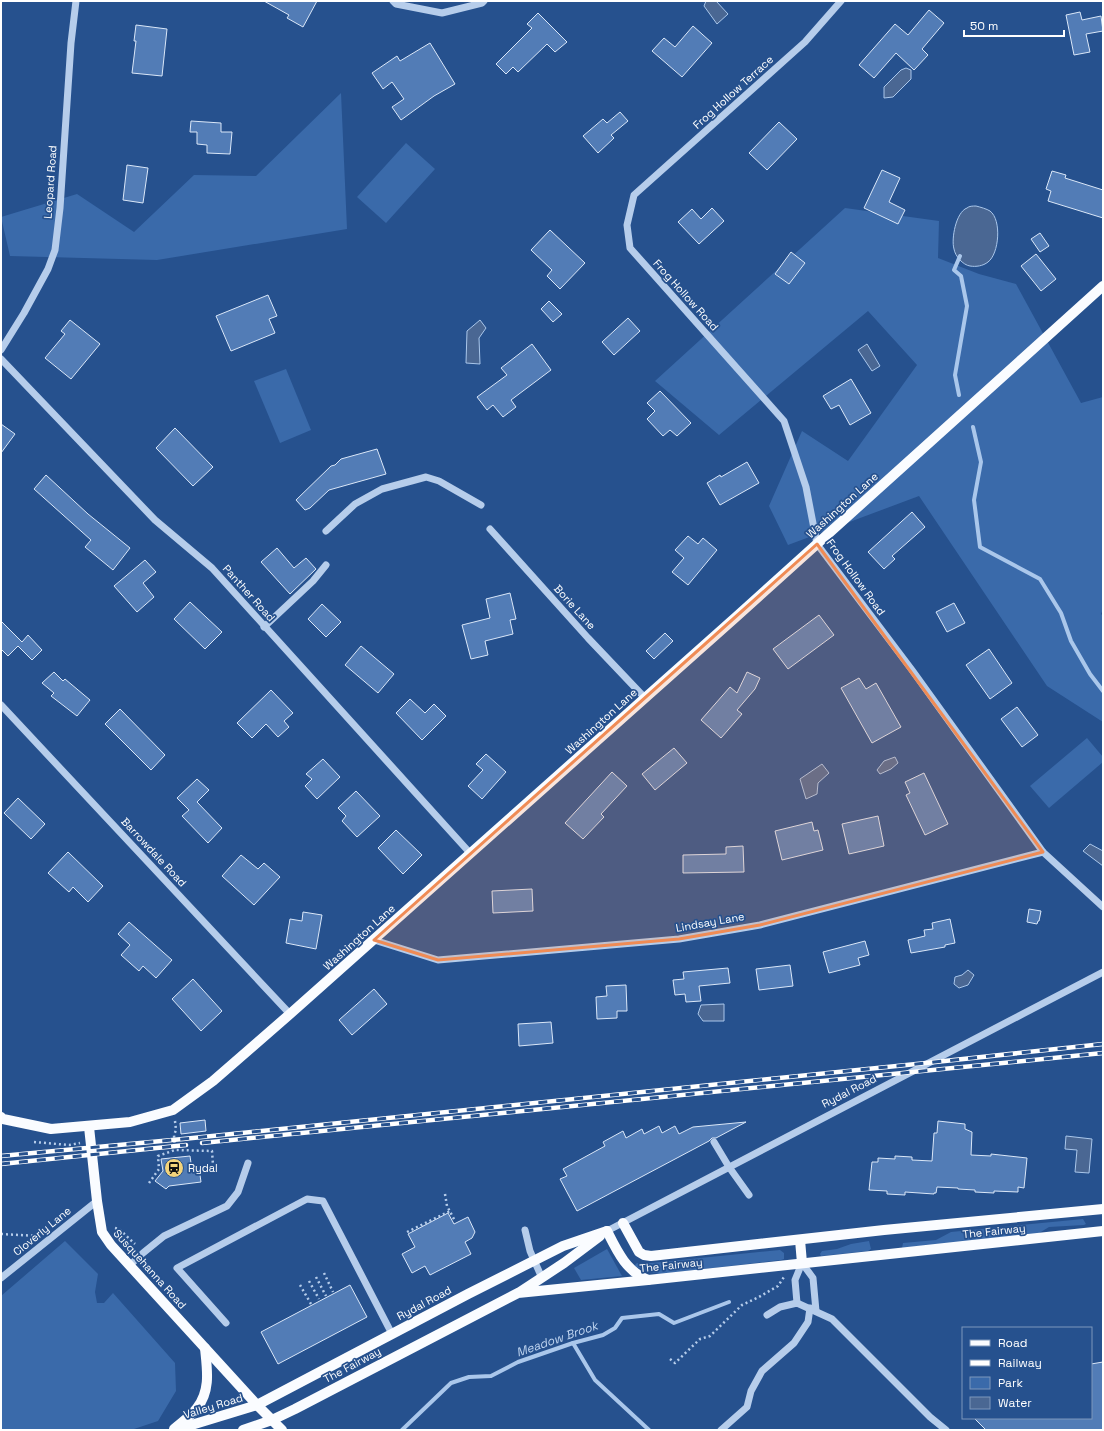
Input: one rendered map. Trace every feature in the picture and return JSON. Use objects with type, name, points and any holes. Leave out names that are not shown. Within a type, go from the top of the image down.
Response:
[{"type":"main road","name":"Washington Lane","points":[[89,1127],[130,1122],[173,1110],[213,1081],[374,940],[645,698],[1103,286]]},
{"type":"main road","points":[[1,1117],[51,1129],[89,1127]]},
{"type":"main road","name":"Susquehanna Road","points":[[89,1127],[102,1232],[111,1245],[257,1405],[282,1430]]},
{"type":"main road","name":"The Fairway","points":[[623,1223],[639,1252],[644,1255],[651,1256],[1103,1209]]},
{"type":"main road","points":[[607,1231],[621,1258],[631,1270],[648,1280]]},
{"type":"main road","name":"Rydal Road","points":[[257,1405],[534,1260],[564,1246],[607,1231]]},
{"type":"main road","name":"Rydal Road","points":[[518,1293],[564,1263],[607,1231]]},
{"type":"main road","name":"The Fairway","points":[[272,1420],[518,1293],[1103,1231]]},
{"type":"main road","points":[[800,1240],[802,1263]]},
{"type":"main road","points":[[174,1430],[196,1408],[204,1396],[208,1381],[205,1348]]},
{"type":"main road","name":"Valley Road","points":[[174,1430],[257,1405]]},
{"type":"main road","points":[[243,1430],[272,1420]]},
{"type":"street","name":"Leopard Road","points":[[1,350],[24,313],[48,269],[55,250],[60,208],[70,43],[76,1]]},
{"type":"street","points":[[393,1],[396,4],[442,13],[482,3],[484,1]]},
{"type":"street","name":"Frog Hollow Terrace","points":[[634,195],[805,42],[842,1]]},
{"type":"street","name":"Frog Hollow Road","points":[[634,195],[627,225],[630,248],[784,421],[806,487],[817,544],[912,670],[1044,852],[1103,907]]},
{"type":"street","name":"Panther Road","points":[[1,359],[155,520],[212,568],[470,853]]},
{"type":"street","points":[[326,531],[356,504],[382,489],[426,477],[439,481],[481,505]]},
{"type":"street","name":"Borie Lane","points":[[490,529],[588,638],[645,698]]},
{"type":"street","points":[[264,627],[313,581],[326,565]]},
{"type":"street","name":"Barrowdale Road","points":[[1,705],[290,1014]]},
{"type":"street","name":"Lindsay Lane","points":[[374,940],[438,960],[679,939],[760,925],[1044,852]]},
{"type":"street","name":"Rydal Road","points":[[607,1231],[1103,972]]},
{"type":"street","points":[[714,1142],[728,1167],[749,1195]]},
{"type":"street","points":[[130,1265],[143,1252],[164,1236],[227,1206],[238,1192],[248,1163]]},
{"type":"street","points":[[226,1323],[176,1268],[307,1199],[323,1201],[392,1334]]},
{"type":"street","name":"Cloverly Lane","points":[[1,1278],[97,1201]]},
{"type":"street","points":[[525,1230],[530,1251],[542,1278]]},
{"type":"street","points":[[797,1304],[795,1280],[802,1263]]},
{"type":"street","points":[[720,1430],[748,1407],[751,1391],[762,1371],[794,1343],[808,1322],[813,1310],[813,1278],[802,1263]]},
{"type":"street","points":[[767,1315],[780,1307],[797,1304],[832,1319],[930,1417],[946,1430]]},
{"type":"path","points":[[175,1120],[175,1150]]},
{"type":"path","points":[[34,1142],[69,1145],[81,1143]]},
{"type":"path","points":[[149,1183],[159,1169],[158,1156],[175,1150],[212,1151],[213,1165]]},
{"type":"path","points":[[445,1194],[448,1206],[455,1221]]},
{"type":"path","points":[[407,1232],[450,1211]]},
{"type":"path","points":[[115,1228],[119,1229],[135,1244]]},
{"type":"path","points":[[1,1234],[39,1236]]},
{"type":"path","points":[[324,1273],[333,1292]]},
{"type":"path","points":[[670,1359],[675,1363],[700,1338],[710,1336],[742,1305],[778,1286],[784,1276]]},
{"type":"path","points":[[316,1277],[326,1296]]},
{"type":"path","points":[[309,1281],[319,1299]]},
{"type":"path","points":[[300,1285],[311,1304]]},
{"type":"highlighted area","points":[[817,544],[1043,852],[760,925],[679,939],[438,960],[374,940]]},
{"type":"green space","points":[[341,93],[347,229],[157,260],[10,256],[1,217],[77,194],[134,232],[194,175],[256,176]]},
{"type":"green space","points":[[406,143],[435,169],[386,223],[357,197]]},
{"type":"green space","points":[[845,208],[939,221],[938,258],[979,274],[1016,284],[1081,403],[1103,397],[1103,609],[1101,614],[1103,616],[1103,722],[1047,686],[919,496],[788,545],[769,506],[802,431],[848,461],[917,365],[868,311],[719,435],[655,381]]},
{"type":"green space","points":[[286,369],[311,430],[280,443],[254,381]]},
{"type":"green space","points":[[1087,738],[1103,757],[1103,762],[1049,808],[1030,786]]},
{"type":"green space","points":[[1083,1219],[1086,1224],[1084,1225],[1049,1227],[1036,1235],[902,1248],[903,1243],[936,1240],[951,1232]]},
{"type":"green space","points":[[65,1241],[98,1274],[95,1292],[97,1303],[104,1303],[113,1293],[175,1363],[176,1391],[158,1421],[131,1430],[1,1430],[1,1296]]},
{"type":"green space","points":[[869,1241],[871,1249],[868,1251],[821,1256],[820,1254],[822,1251]]},
{"type":"green space","points":[[607,1249],[622,1276],[581,1280],[574,1268]]},
{"type":"green space","points":[[780,1250],[784,1253],[784,1259],[781,1260],[661,1274],[649,1272],[634,1266],[637,1263],[641,1264]]},
{"type":"water","points":[[706,1],[716,1],[728,14],[717,24],[704,6]]},
{"type":"water","points":[[906,68],[911,70],[911,79],[893,97],[884,98],[884,87],[901,70]]},
{"type":"water","points":[[971,206],[989,210],[994,215],[998,229],[998,237],[995,252],[992,258],[988,262],[979,266],[972,266],[965,264],[958,257],[954,249],[953,239],[957,220],[963,210]]},
{"type":"water","points":[[480,320],[486,328],[479,338],[480,364],[466,363],[467,331]]},
{"type":"water","points":[[867,344],[880,366],[872,371],[858,350]]},
{"type":"water","points":[[895,757],[898,763],[891,769],[880,774],[877,770],[884,761]]},
{"type":"water","points":[[822,764],[829,773],[818,783],[817,794],[806,799],[800,779]]},
{"type":"water","points":[[1090,844],[1103,851],[1103,866],[1083,851]]},
{"type":"water","points":[[968,970],[974,975],[968,985],[959,988],[954,984],[955,977],[962,975]]},
{"type":"water","points":[[724,1004],[724,1021],[703,1021],[698,1014],[701,1005]]},
{"type":"water","points":[[1066,1136],[1092,1139],[1089,1173],[1075,1172],[1077,1150],[1065,1149]]},
{"type":"building","points":[[264,1],[317,1],[303,27],[287,18],[289,15]]},
{"type":"building","points":[[929,10],[944,23],[922,49],[928,55],[914,70],[896,53],[874,78],[859,65],[895,24],[908,35]]},
{"type":"building","points":[[1080,12],[1082,20],[1101,16],[1103,31],[1086,34],[1090,52],[1074,55],[1066,15]]},
{"type":"building","points":[[538,13],[567,42],[555,52],[547,44],[518,72],[513,67],[506,74],[496,64],[532,28],[527,24]]},
{"type":"building","points":[[136,25],[167,29],[162,76],[132,73],[136,41],[134,41]]},
{"type":"building","points":[[693,26],[712,43],[682,77],[652,51],[664,38],[675,47]]},
{"type":"building","points":[[430,43],[455,84],[434,96],[401,120],[392,107],[404,99],[392,82],[383,89],[372,73],[397,56],[400,61]]},
{"type":"building","points":[[620,112],[628,121],[611,135],[614,138],[598,153],[583,136],[603,119],[607,123]]},
{"type":"building","points":[[191,121],[221,123],[221,132],[232,132],[230,154],[207,153],[207,145],[197,144],[197,132],[190,132]]},
{"type":"building","points":[[779,122],[797,139],[767,170],[749,153]]},
{"type":"building","points":[[127,165],[148,168],[143,203],[123,200]]},
{"type":"building","points":[[882,170],[900,178],[889,202],[905,210],[898,224],[864,208]]},
{"type":"building","points":[[1052,171],[1066,175],[1065,178],[1103,190],[1103,218],[1048,201],[1051,191],[1046,189]]},
{"type":"building","points":[[712,208],[724,221],[699,244],[678,222],[692,209],[701,219]]},
{"type":"building","points":[[550,230],[585,263],[560,289],[547,276],[552,270],[531,250]]},
{"type":"building","points":[[1040,233],[1049,246],[1040,252],[1031,239]]},
{"type":"building","points":[[791,252],[805,263],[789,284],[775,274]]},
{"type":"building","points":[[1036,254],[1056,279],[1041,291],[1021,266]]},
{"type":"building","points":[[268,295],[277,316],[269,319],[275,333],[231,351],[216,316]]},
{"type":"building","points":[[549,301],[562,314],[553,322],[541,309]]},
{"type":"building","points":[[628,318],[640,331],[614,355],[602,342]]},
{"type":"building","points":[[70,320],[100,344],[71,379],[45,358],[65,334],[61,331]]},
{"type":"building","points":[[532,344],[551,370],[511,400],[516,407],[503,417],[493,405],[487,410],[477,397],[507,375],[501,368]]},
{"type":"building","points":[[851,379],[871,413],[850,425],[839,405],[831,409],[823,396]]},
{"type":"building","points":[[660,391],[691,423],[677,436],[670,430],[663,436],[647,419],[655,411],[647,403]]},
{"type":"building","points":[[1,424],[15,434],[1,453]]},
{"type":"building","points":[[175,428],[213,467],[193,486],[156,448]]},
{"type":"building","points":[[377,449],[386,474],[329,490],[310,508],[305,510],[296,500],[331,466],[335,465],[341,459]]},
{"type":"building","points":[[747,462],[759,483],[720,505],[707,483]]},
{"type":"building","points":[[46,475],[88,514],[130,548],[113,570],[85,547],[91,540],[34,489]]},
{"type":"building","points":[[912,512],[925,527],[892,556],[895,559],[884,569],[868,552]]},
{"type":"building","points":[[688,536],[698,544],[703,538],[717,550],[688,585],[672,572],[684,558],[675,550]]},
{"type":"building","points":[[277,548],[294,568],[306,558],[316,569],[290,594],[261,562]]},
{"type":"building","points":[[145,560],[156,572],[143,583],[154,597],[137,612],[114,586]]},
{"type":"building","points":[[510,593],[516,619],[510,620],[513,634],[485,641],[488,655],[471,659],[462,625],[490,618],[486,599]]},
{"type":"building","points":[[190,602],[222,632],[205,649],[174,619]]},
{"type":"building","points":[[954,603],[965,623],[947,632],[936,612]]},
{"type":"building","points":[[322,604],[341,622],[326,637],[308,619]]},
{"type":"building","points":[[819,615],[834,635],[788,669],[773,649]]},
{"type":"building","points":[[1,621],[22,642],[28,635],[42,650],[32,660],[18,646],[8,656],[1,649]]},
{"type":"building","points":[[665,633],[673,641],[654,659],[646,651]]},
{"type":"building","points":[[361,646],[394,674],[378,693],[345,665]]},
{"type":"building","points":[[989,649],[1012,683],[990,699],[966,665]]},
{"type":"building","points":[[54,672],[63,681],[65,679],[90,700],[77,716],[51,696],[54,693],[42,683]]},
{"type":"building","points":[[747,672],[760,678],[755,689],[737,710],[742,714],[721,738],[701,720],[730,687],[737,693]]},
{"type":"building","points":[[859,678],[866,689],[876,683],[901,727],[872,743],[841,688]]},
{"type":"building","points":[[271,690],[293,713],[284,721],[289,727],[278,737],[266,724],[252,738],[237,723]]},
{"type":"building","points":[[410,699],[425,713],[434,704],[446,716],[422,740],[396,713]]},
{"type":"building","points":[[1017,707],[1038,735],[1022,747],[1001,719]]},
{"type":"building","points":[[120,709],[165,755],[151,770],[105,724]]},
{"type":"building","points":[[674,748],[687,763],[655,790],[642,774]]},
{"type":"building","points":[[486,754],[506,772],[482,799],[468,786],[483,770],[476,764]]},
{"type":"building","points":[[323,759],[340,777],[317,799],[305,786],[312,779],[306,774]]},
{"type":"building","points":[[612,772],[627,786],[601,814],[604,817],[583,839],[565,823]]},
{"type":"building","points":[[924,773],[948,824],[925,835],[906,795],[910,793],[905,782]]},
{"type":"building","points":[[197,779],[209,790],[197,802],[222,828],[208,843],[182,816],[189,810],[177,798]]},
{"type":"building","points":[[356,791],[380,816],[357,837],[342,821],[346,816],[338,808]]},
{"type":"building","points":[[18,798],[45,824],[31,839],[4,813]]},
{"type":"building","points":[[878,816],[884,846],[849,854],[842,824]]},
{"type":"building","points":[[812,822],[814,831],[818,830],[823,850],[782,860],[775,831]]},
{"type":"building","points":[[396,830],[422,855],[403,874],[378,848]]},
{"type":"building","points":[[743,846],[744,872],[683,873],[683,855],[726,854],[726,847]]},
{"type":"building","points":[[68,852],[103,886],[88,902],[73,887],[69,892],[48,873]]},
{"type":"building","points":[[241,855],[258,869],[264,863],[280,877],[254,905],[222,876]]},
{"type":"building","points":[[532,889],[533,911],[493,913],[492,891]]},
{"type":"building","points":[[1029,909],[1041,911],[1037,924],[1027,922]]},
{"type":"building","points":[[303,912],[322,915],[316,949],[286,943],[290,919],[302,921]]},
{"type":"building","points":[[950,919],[955,943],[945,945],[945,947],[911,953],[908,940],[925,936],[924,930],[933,929],[932,923]]},
{"type":"building","points":[[129,922],[172,960],[156,978],[143,966],[139,971],[121,955],[130,945],[118,934]]},
{"type":"building","points":[[865,941],[869,955],[858,958],[860,965],[829,973],[823,952]]},
{"type":"building","points":[[790,965],[793,986],[759,990],[756,969]]},
{"type":"building","points":[[728,968],[730,983],[699,986],[701,1001],[686,1002],[685,994],[675,995],[673,980],[684,979],[683,972]]},
{"type":"building","points":[[193,979],[222,1011],[201,1031],[172,999]]},
{"type":"building","points":[[626,985],[627,1011],[617,1011],[617,1018],[597,1019],[596,997],[607,996],[606,986]]},
{"type":"building","points":[[374,989],[387,1004],[352,1035],[339,1020]]},
{"type":"building","points":[[551,1022],[553,1043],[519,1046],[518,1024]]},
{"type":"building","points":[[205,1120],[206,1131],[181,1134],[180,1123]]},
{"type":"building","points":[[938,1121],[965,1124],[965,1129],[972,1132],[971,1155],[991,1156],[991,1154],[1027,1158],[1024,1188],[1018,1187],[1018,1192],[994,1191],[994,1193],[975,1192],[975,1190],[958,1188],[937,1187],[936,1193],[934,1194],[905,1192],[905,1195],[887,1194],[887,1191],[869,1190],[872,1162],[878,1162],[878,1158],[895,1159],[895,1156],[912,1157],[912,1160],[932,1161],[934,1133],[937,1133]]},
{"type":"building","points":[[746,1122],[716,1138],[712,1138],[709,1141],[577,1211],[560,1179],[567,1176],[563,1169],[605,1146],[603,1142],[623,1131],[626,1138],[642,1129],[644,1134],[659,1126],[662,1133],[675,1126],[679,1134],[693,1127]]},
{"type":"building","points":[[190,1156],[192,1170],[199,1168],[201,1182],[169,1186],[166,1189],[155,1181],[163,1171],[161,1159]]},
{"type":"building","points":[[448,1213],[454,1224],[468,1217],[475,1232],[472,1238],[465,1242],[471,1254],[430,1275],[425,1266],[412,1273],[402,1254],[415,1247],[408,1234]]},
{"type":"building","points":[[350,1285],[367,1317],[278,1364],[261,1332]]},
{"type":"building","points":[[1103,1362],[1103,1430],[986,1430],[975,1419],[1092,1419],[1092,1364]]},
{"type":"waterway","points":[[959,395],[955,375],[967,306],[961,276],[954,270],[960,256]]},
{"type":"waterway","points":[[973,427],[981,462],[974,500],[980,547],[1040,579],[1061,613],[1071,641],[1090,674],[1103,691]]},
{"type":"waterway","name":"Meadow Brook","points":[[402,1430],[451,1383],[469,1377],[491,1376],[518,1362],[573,1343],[603,1335],[615,1328],[622,1318],[659,1314],[674,1323],[729,1302]]},
{"type":"waterway","points":[[573,1343],[595,1380],[649,1430]]},
{"type":"railway","points":[[1,1156],[183,1139],[1103,1044]]},
{"type":"railway","points":[[202,1143],[1103,1053]]},
{"type":"railway","points":[[1,1164],[186,1145]]},
{"type":"place","name":"Rydal","points":[[174,1168]]}]
